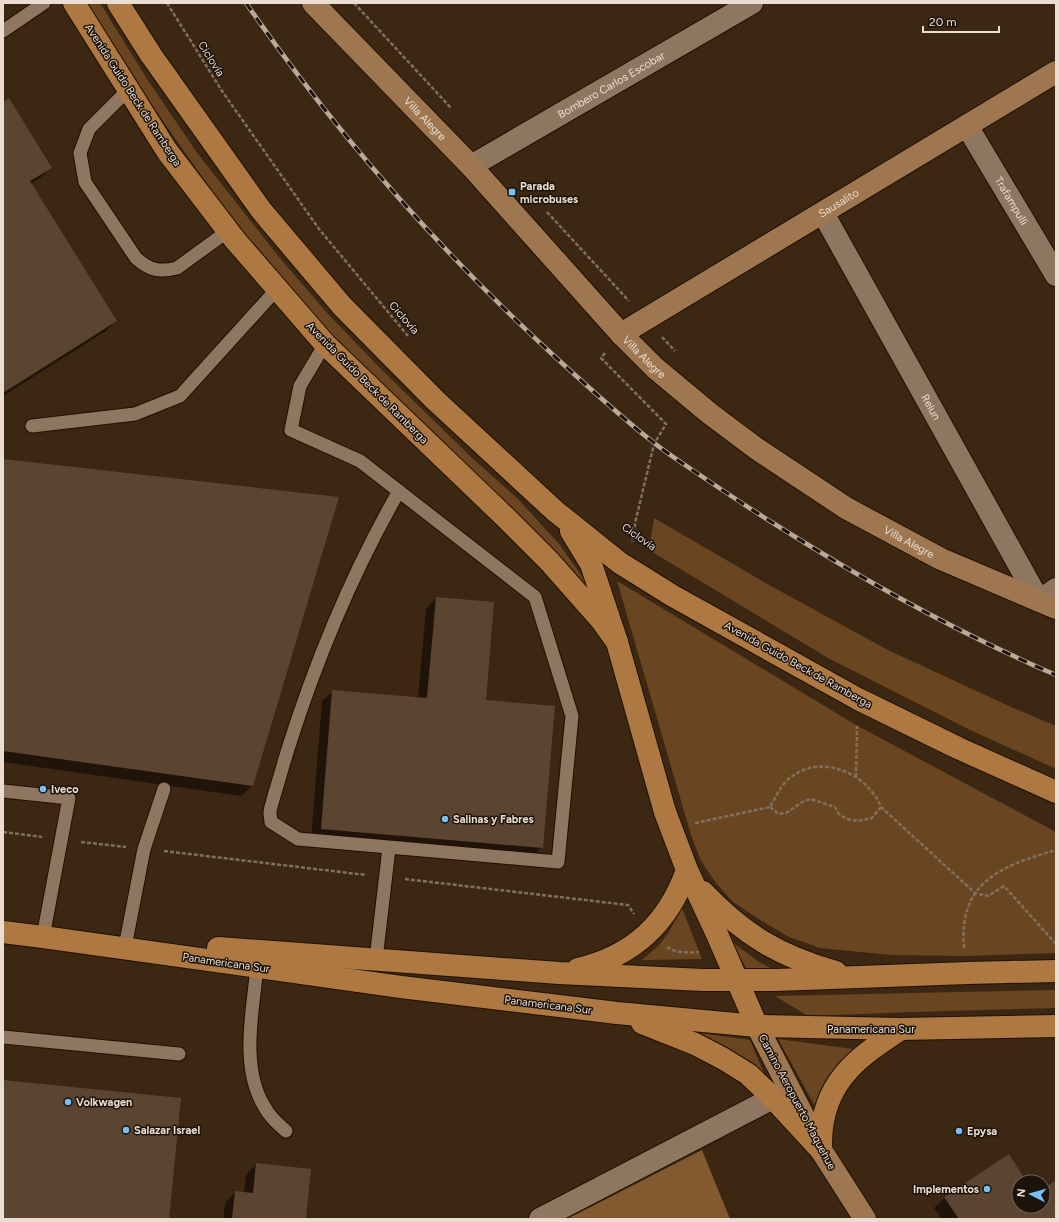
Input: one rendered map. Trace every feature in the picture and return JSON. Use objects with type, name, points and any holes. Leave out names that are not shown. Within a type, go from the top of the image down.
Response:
[{"type":"main road","name":"Avenida Guido Beck de Ramberga","points":[[74,3],[167,151],[228,231],[277,289],[325,344],[549,561],[602,621],[617,642]]},
{"type":"main road","name":"Avenida Guido Beck de Ramberga","points":[[118,3],[151,56],[261,210],[342,306],[435,400],[555,511],[620,563],[673,596],[858,699],[958,748],[1056,792]]},
{"type":"main road","name":"Villa Alegre","points":[[313,3],[471,166],[621,334],[655,368],[709,414],[757,449],[846,508],[941,558],[1050,599]]},
{"type":"main road","name":"Sausalito","points":[[621,334],[1056,72]]},
{"type":"main road","name":"Avenida Guido Beck de Ramberga","points":[[555,511],[576,538],[591,564],[617,642],[665,812],[687,870],[737,980]]},
{"type":"main road","points":[[558,973],[599,963],[634,945],[662,919],[681,887],[687,870]]},
{"type":"main road","points":[[687,870],[703,892],[721,911],[764,943],[785,955],[808,964],[855,977]]},
{"type":"main road","name":"Panamericana Sur","points":[[3,932],[401,987],[617,1013],[757,1026],[901,1029],[1056,1026]]},
{"type":"main road","name":"Panamericana Sur","points":[[43,937],[376,959],[558,973],[702,980],[1056,971]]},
{"type":"main road","name":"Camino Aeropuerto Maquehue","points":[[737,980],[757,1026],[821,1150],[865,1219]]},
{"type":"main road","points":[[617,1013],[695,1044],[748,1074],[773,1098],[821,1150]]},
{"type":"main road","points":[[821,1150],[822,1128],[827,1106],[841,1078],[863,1055],[901,1029]]},
{"type":"street","name":"Bombero Carlos Escobar","points":[[471,166],[752,3]]},
{"type":"street","name":"Trafampulli","points":[[967,126],[1056,275]]},
{"type":"street","name":"Relun","points":[[823,213],[1050,599]]},
{"type":"street","points":[[540,1219],[773,1098]]},
{"type":"lane","points":[[3,30],[44,3]]},
{"type":"lane","points":[[128,90],[89,129],[80,153],[85,182],[136,258],[142,264],[157,270],[177,268],[228,231]]},
{"type":"lane","points":[[32,426],[135,414],[180,396],[277,289]]},
{"type":"lane","points":[[325,344],[300,386],[291,430],[360,461],[399,491],[535,597],[572,716],[558,862],[298,839],[271,822],[270,812],[300,711],[322,651],[339,608],[358,567],[377,528],[399,491]]},
{"type":"lane","points":[[126,942],[144,849],[164,789]]},
{"type":"lane","points":[[3,791],[69,798],[43,937]]},
{"type":"lane","points":[[376,959],[389,848]]},
{"type":"lane","points":[[257,967],[250,1043],[253,1075],[256,1090],[263,1105],[273,1119],[286,1131]]},
{"type":"lane","points":[[3,1037],[179,1054]]},
{"type":"path","name":"Ciclovía","points":[[167,3],[222,92],[319,229],[409,337]]},
{"type":"path","points":[[621,334],[601,358],[666,424],[654,444],[632,543]]},
{"type":"path","name":"Ciclovía","points":[[626,539],[637,547]]},
{"type":"path","points":[[856,777],[858,699]]},
{"type":"path","points":[[770,807],[780,788],[791,777],[811,768],[822,766],[832,767],[856,777],[876,796],[881,807],[975,893],[988,896],[1004,886],[1056,944]]},
{"type":"path","points":[[671,828],[770,807],[779,814],[786,813],[804,801],[811,799],[835,807],[839,814],[858,821],[872,818],[881,807]]},
{"type":"path","points":[[3,832],[628,905],[649,932],[670,949],[690,952],[723,949]]},
{"type":"path","points":[[968,973],[963,936],[968,904],[975,893],[984,881],[1005,868],[1056,850]]},
{"type":"shaded area","points":[[86,3],[100,3],[147,79],[198,154],[279,257],[328,314],[378,366],[472,458],[518,499],[560,545],[590,588],[590,595],[367,372],[280,277],[192,163],[138,84]]},
{"type":"shaded area","points":[[654,518],[769,585],[886,649],[1011,707],[1056,726],[1056,769],[970,730],[828,658],[649,550]]},
{"type":"shaded area","points":[[617,581],[856,725],[1056,832],[1056,953],[965,956],[891,955],[820,948],[789,937],[732,901],[716,883],[701,861],[691,835]]},
{"type":"shaded area","points":[[682,908],[702,959],[642,960],[659,945],[669,932]]},
{"type":"shaded area","points":[[732,942],[759,962],[772,969],[748,972]]},
{"type":"shaded area","points":[[1056,990],[1056,1008],[808,1016],[775,996]]},
{"type":"shaded area","points":[[699,1033],[750,1040],[764,1073],[750,1061]]},
{"type":"shaded area","points":[[778,1039],[853,1049],[830,1075],[815,1106]]},
{"type":"shaded area","points":[[702,1150],[730,1219],[567,1219]]},
{"type":"building","points":[[9,98],[52,168],[30,181],[117,321],[3,393],[3,102]]},
{"type":"building","points":[[3,459],[339,497],[253,786],[3,751]]},
{"type":"building","points":[[436,597],[494,602],[486,700],[555,706],[543,848],[321,829],[332,690],[427,698]]},
{"type":"building","points":[[3,1080],[181,1098],[169,1219],[3,1219]]},
{"type":"building","name":"Implementos","points":[[1009,1154],[1022,1174],[1011,1174],[1011,1214],[1051,1214],[1051,1183],[1056,1180],[1056,1219],[959,1219],[944,1197]]},
{"type":"building","points":[[256,1163],[311,1169],[306,1219],[232,1219],[235,1191],[253,1193]]},
{"type":"railway","points":[[246,3],[317,100],[394,193],[435,238],[520,324],[630,424],[666,452],[762,516],[841,565],[912,605],[983,642],[1056,675]]},
{"type":"place","name":"Parada microbuses","points":[[512,192]]},
{"type":"place","name":"Iveco","points":[[43,789]]},
{"type":"place","name":"Salinas y Fabres","points":[[445,819]]},
{"type":"place","name":"Volkwagen","points":[[68,1102]]},
{"type":"place","name":"Salazar Israel","points":[[126,1130]]},
{"type":"place","name":"Epysa","points":[[959,1131]]},
{"type":"place","name":"Implementos","points":[[987,1189]]}]
